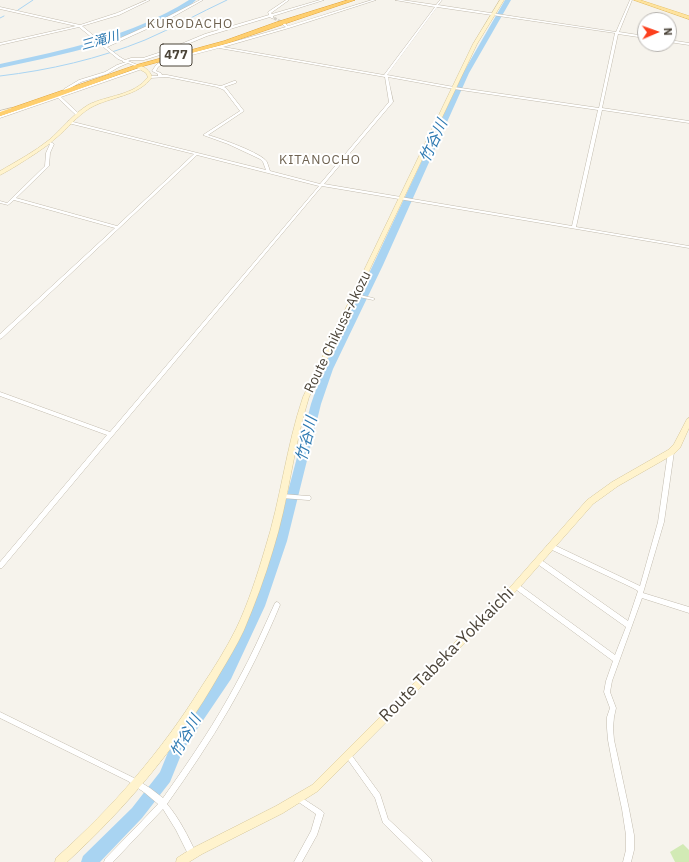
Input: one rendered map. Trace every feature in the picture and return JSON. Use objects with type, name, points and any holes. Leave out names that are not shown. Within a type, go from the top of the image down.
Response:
[{"type":"highway","name":"477","points":[[0,114],[46,100],[140,67],[226,42],[279,23],[352,0]]},
{"type":"main road","name":"Route Chikusa-Akozu","points":[[60,862],[87,838],[140,785],[207,687],[240,629],[270,548],[300,414],[306,397],[357,296],[474,44],[502,0]]},
{"type":"main road","points":[[636,0],[689,18]]},
{"type":"main road","points":[[0,173],[49,142],[77,114],[95,104],[135,89],[146,82],[150,77],[148,72],[140,67]]},
{"type":"main road","name":"Route Tabeka-Yokkaichi","points":[[181,862],[192,853],[211,845],[299,799],[315,788],[516,586],[583,509],[605,491],[671,452],[677,446],[689,421]]},
{"type":"street","points":[[0,44],[80,26],[118,14],[149,0]]},
{"type":"street","points":[[106,46],[168,18],[202,0]]},
{"type":"street","points":[[270,16],[269,13],[288,0]]},
{"type":"street","points":[[0,114],[69,89],[80,81],[106,73],[131,59],[143,59],[206,36],[323,0]]},
{"type":"street","points":[[160,76],[160,74],[154,71],[157,66],[164,61],[219,47],[375,0]]},
{"type":"street","points":[[396,0],[637,36]]},
{"type":"street","points":[[0,566],[390,102],[385,76],[441,0]]},
{"type":"street","points":[[574,227],[618,33],[630,0]]},
{"type":"street","points":[[0,8],[80,26],[106,46],[111,52],[126,62],[140,67]]},
{"type":"street","points":[[270,16],[274,18]]},
{"type":"street","points":[[284,24],[288,27]]},
{"type":"street","points":[[677,42],[689,44]]},
{"type":"street","points":[[219,47],[454,88],[689,122]]},
{"type":"street","points":[[0,114],[59,97],[140,67]]},
{"type":"street","points":[[150,77],[174,77],[222,87],[235,82]]},
{"type":"street","points":[[222,87],[241,107],[242,111],[204,135],[229,143],[261,158],[265,162],[268,172]]},
{"type":"street","points":[[59,97],[77,114]]},
{"type":"street","points":[[69,122],[321,185],[689,247]]},
{"type":"street","points":[[0,202],[8,204],[47,166],[48,154],[52,144],[49,142]]},
{"type":"street","points":[[0,337],[196,154]]},
{"type":"street","points":[[14,199],[117,227]]},
{"type":"street","points":[[357,296],[373,299]]},
{"type":"street","points":[[0,394],[111,435]]},
{"type":"street","points":[[628,862],[630,835],[612,745],[611,712],[613,708],[608,692],[609,681],[641,592],[661,522],[671,452]]},
{"type":"street","points":[[282,496],[308,498]]},
{"type":"street","points":[[550,546],[635,586],[641,592],[689,610]]},
{"type":"street","points":[[538,561],[628,625]]},
{"type":"street","points":[[516,586],[616,659]]},
{"type":"street","points":[[108,862],[163,803],[197,755],[235,694],[262,640],[277,605]]},
{"type":"street","points":[[0,715],[140,785],[163,803],[188,843],[192,853]]},
{"type":"street","points":[[348,755],[378,796],[380,809],[385,820],[428,862]]},
{"type":"street","points":[[298,862],[314,832],[320,813],[299,799]]},
{"type":"green space","points":[[683,844],[689,850],[689,862],[675,862],[670,852]]},
{"type":"waterway","points":[[18,10],[33,0]]},
{"type":"waterway","name":"三滝川","points":[[0,66],[75,49],[125,35],[171,14],[193,0]]},
{"type":"waterway","points":[[0,76],[37,71],[110,53],[145,40],[227,0]]},
{"type":"waterway","name":"竹谷川","points":[[89,862],[137,813],[165,777],[178,745],[226,674],[258,606],[281,541],[316,404],[328,369],[378,265],[466,73],[508,0]]},
{"type":"waterway","points":[[0,18],[4,16]]},
{"type":"tunnel","points":[[274,18],[284,24]]},
{"type":"district","name":"KURODACHO","points":[[190,24]]},
{"type":"district","name":"KITANOCHO","points":[[320,160]]}]
